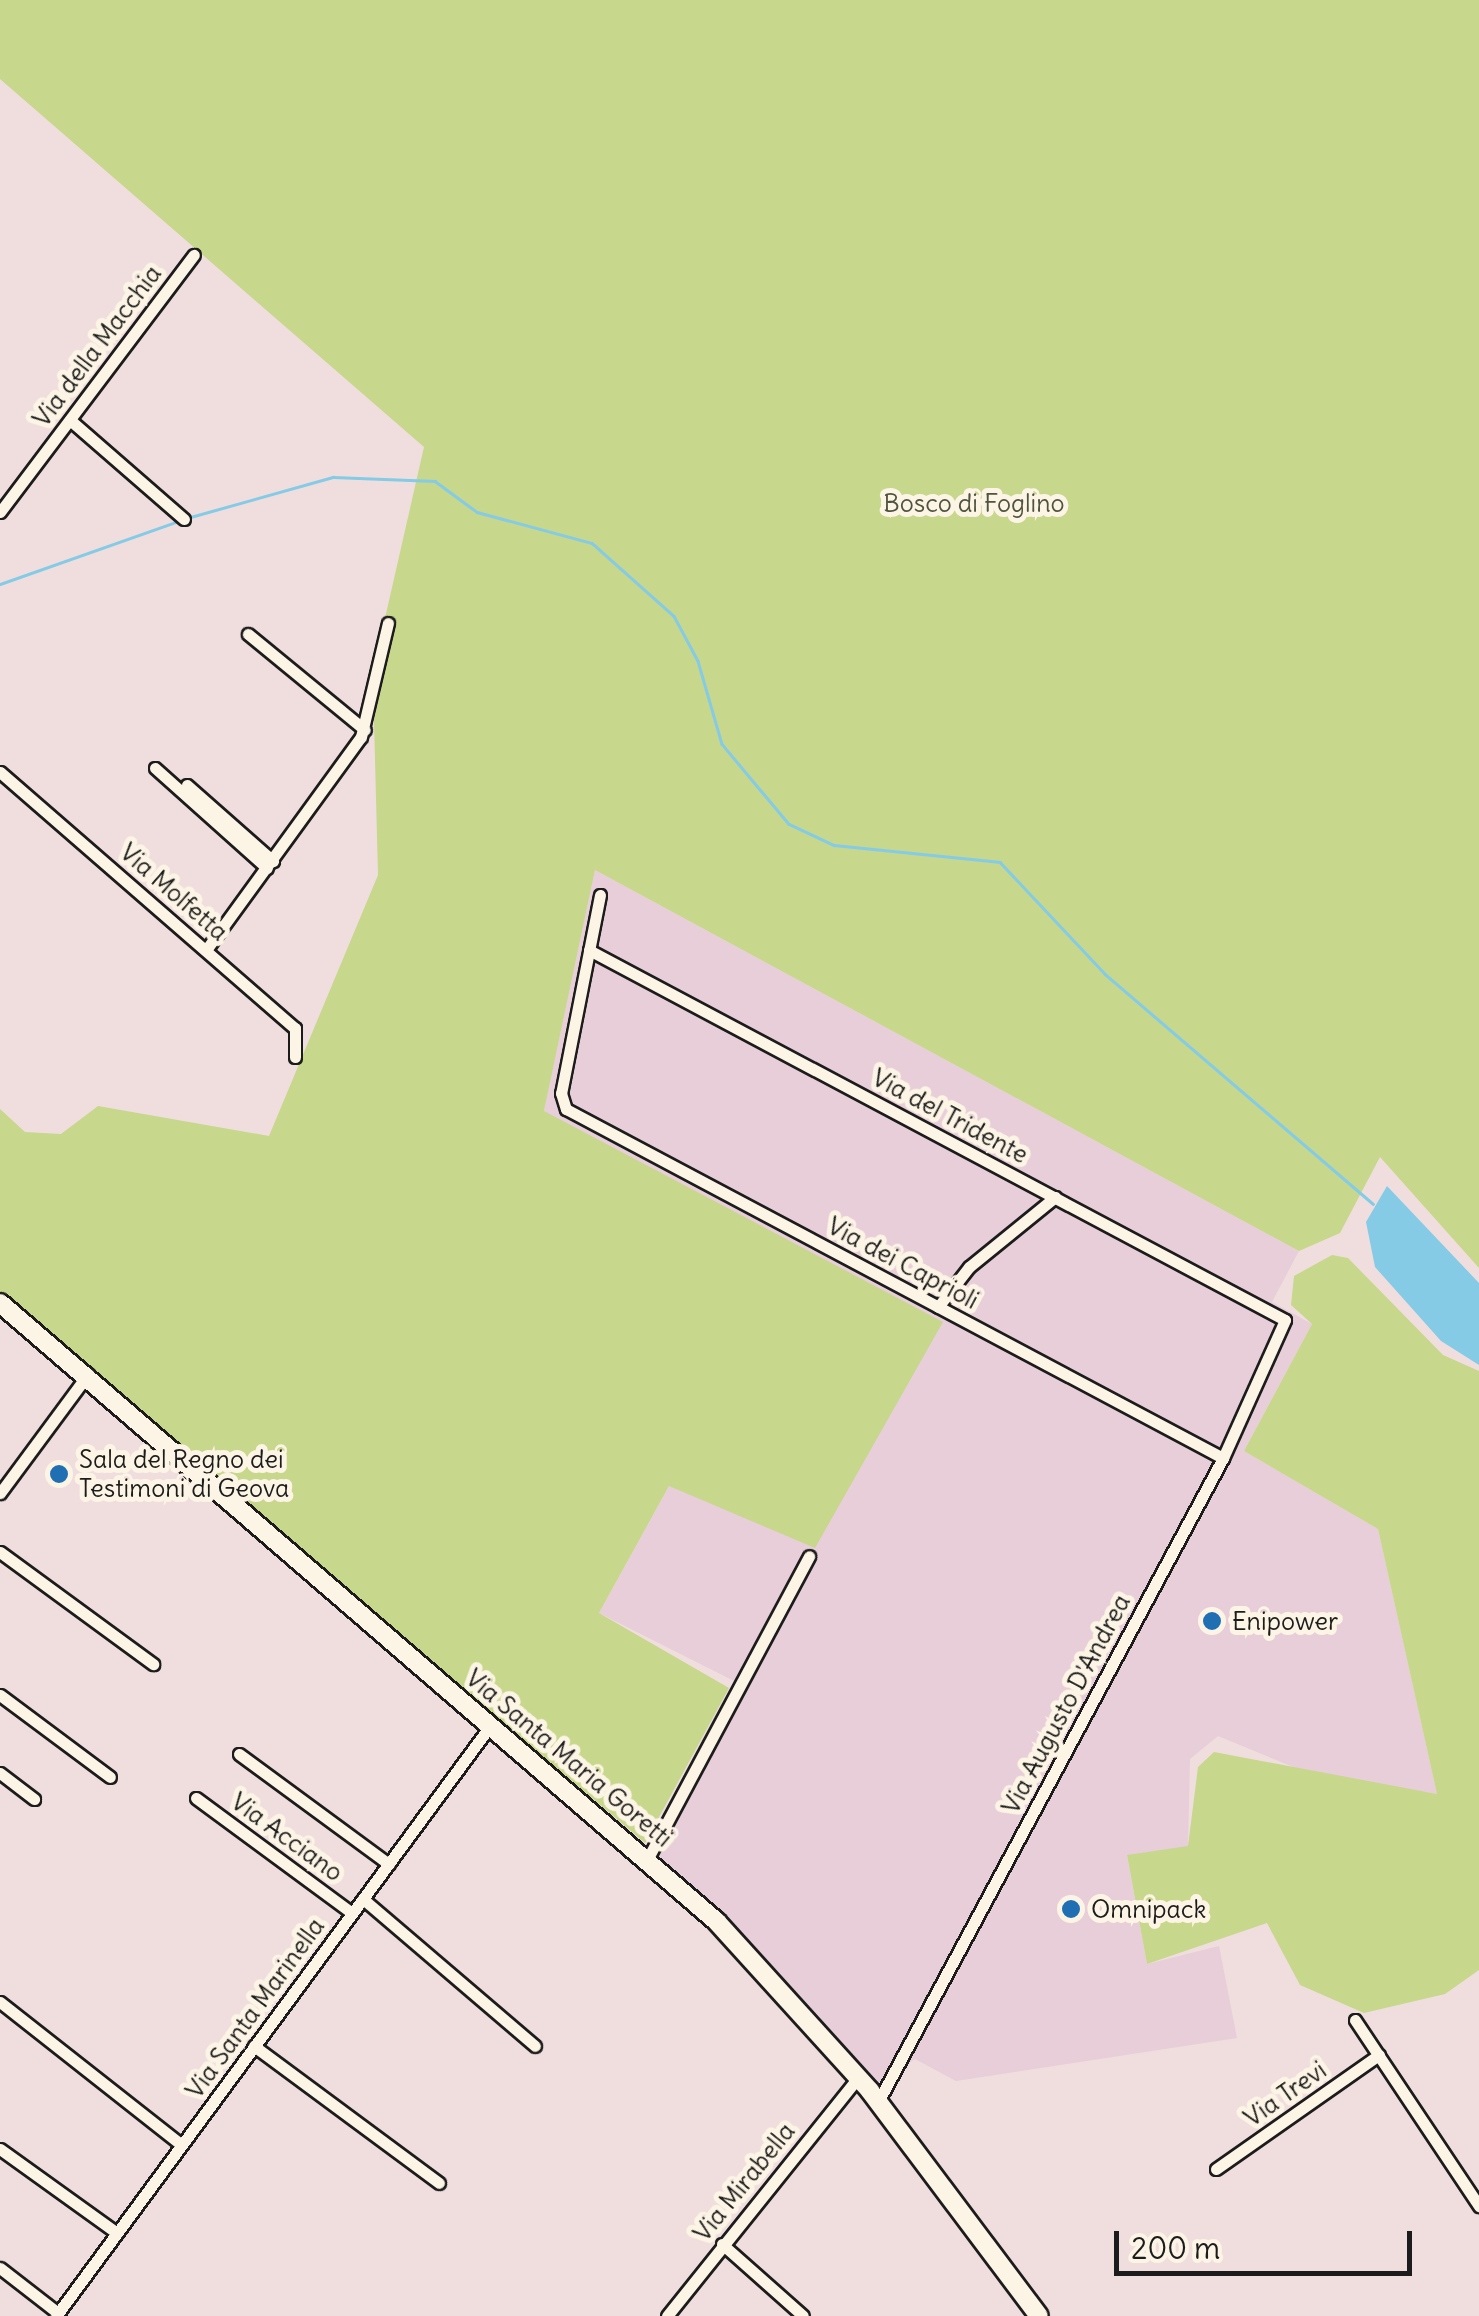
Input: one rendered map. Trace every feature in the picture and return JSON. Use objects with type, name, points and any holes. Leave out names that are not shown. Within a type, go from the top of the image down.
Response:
[{"type":"main road","name":"Via Santa Maria Goretti","points":[[3,1312],[88,1374],[490,1726],[648,1858],[858,2078],[1039,2316]]},
{"type":"street","name":"Via della Macchia","points":[[0,512],[194,255]]},
{"type":"street","points":[[70,420],[184,519]]},
{"type":"street","points":[[206,950],[365,730],[388,623]]},
{"type":"street","points":[[248,634],[365,730]]},
{"type":"street","points":[[155,768],[270,864]]},
{"type":"street","name":"Via Molfetta","points":[[0,772],[295,1028],[294,1056]]},
{"type":"street","points":[[186,785],[270,864]]},
{"type":"street","points":[[589,950],[600,895]]},
{"type":"street","name":"Via dei Caprioli","points":[[589,950],[563,1104],[1223,1458]]},
{"type":"street","name":"Via del Tridente","points":[[589,950],[1286,1324]]},
{"type":"street","points":[[938,1307],[969,1267],[1055,1197]]},
{"type":"street","name":"Via Augusto D'Andrea","points":[[878,2102],[1223,1458],[1286,1324]]},
{"type":"street","points":[[0,1493],[88,1374]]},
{"type":"street","points":[[0,1552],[154,1664]]},
{"type":"street","points":[[648,1858],[809,1556]]},
{"type":"street","points":[[0,1695],[110,1777]]},
{"type":"street","name":"Via Santa Marinella","points":[[57,2314],[490,1726]]},
{"type":"street","points":[[238,1754],[389,1864]]},
{"type":"street","points":[[0,1773],[34,1799]]},
{"type":"street","name":"Via Acciano","points":[[196,1798],[352,1914]]},
{"type":"street","points":[[362,1899],[535,2046]]},
{"type":"street","points":[[0,2002],[182,2144]]},
{"type":"street","points":[[1355,2020],[1479,2206]]},
{"type":"street","points":[[254,2046],[439,2183]]},
{"type":"street","name":"Via Trevi","points":[[1216,2169],[1379,2056]]},
{"type":"street","name":"Via Mirabella","points":[[667,2316],[858,2078]]},
{"type":"street","points":[[0,2149],[117,2234]]},
{"type":"street","points":[[722,2244],[803,2316]]},
{"type":"street","points":[[0,2268],[57,2314]]},
{"type":"shaded area","points":[[595,870],[1299,1251],[1272,1302],[1312,1324],[1244,1451],[1378,1529],[1437,1794],[1303,1771],[1218,1736],[1190,1759],[1188,1847],[1127,1856],[1147,1964],[1219,1946],[1237,2038],[956,2081],[915,2059],[873,2086],[763,1956],[659,1857],[748,1688],[599,1613],[669,1486],[544,1111]]},
{"type":"green space","name":"Bosco di Foglino","points":[[0,0],[1479,0],[1479,1268],[1380,1157],[1340,1233],[1299,1251],[595,870],[544,1111],[943,1322],[815,1548],[669,1486],[599,1613],[729,1688],[645,1843],[0,1296],[0,1109],[25,1132],[61,1134],[98,1106],[269,1136],[378,875],[374,721],[365,706],[424,447],[0,79]]},
{"type":"green space","points":[[1332,1255],[1348,1258],[1443,1355],[1479,1371],[1479,1970],[1445,1994],[1364,2013],[1300,1985],[1267,1923],[1147,1964],[1127,1855],[1188,1846],[1198,1767],[1214,1752],[1437,1794],[1378,1529],[1244,1451],[1312,1324],[1291,1305],[1294,1276]]},
{"type":"water","points":[[1387,1186],[1479,1283],[1479,1365],[1441,1341],[1375,1267],[1366,1222]]},
{"type":"waterway","points":[[187,518],[333,477],[435,481],[477,512],[592,543],[674,616],[698,661],[722,744],[789,824],[834,845],[1000,862],[1105,974],[1373,1204]]},
{"type":"waterway","points":[[0,584],[179,521]]},
{"type":"place","name":"Sala del Regno dei Testimoni di Geova","points":[[59,1474]]},
{"type":"place","name":"Enipower","points":[[1212,1621]]},
{"type":"place","name":"Omnipack","points":[[1071,1909]]}]
